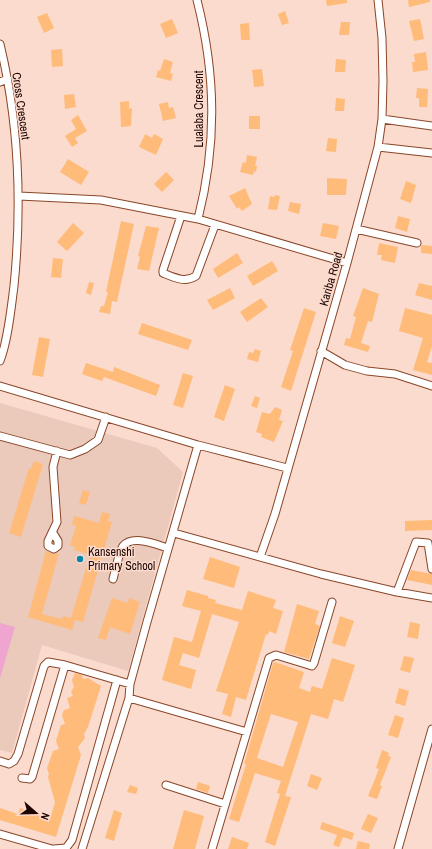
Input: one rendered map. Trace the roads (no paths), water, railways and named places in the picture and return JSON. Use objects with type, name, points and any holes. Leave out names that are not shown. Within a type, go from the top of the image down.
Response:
[{"type":"street","name":"Lualaba Crescent","points":[[197,0],[208,50],[212,89],[210,155],[205,189],[198,219]]},
{"type":"street","name":"Kariba Road","points":[[260,558],[275,514],[347,263],[378,147],[382,119],[382,38],[378,0]]},
{"type":"street","name":"Cross Crescent","points":[[0,44],[8,79],[13,112],[19,196],[18,248],[12,304],[0,361]]},
{"type":"street","points":[[0,82],[8,79]]},
{"type":"street","points":[[382,119],[432,126]]},
{"type":"street","points":[[378,147],[432,153]]},
{"type":"street","points":[[19,196],[101,200],[198,219],[347,263]]},
{"type":"street","points":[[182,216],[163,270],[163,273],[179,279],[186,280],[196,276],[215,225]]},
{"type":"street","points":[[356,229],[417,243]]},
{"type":"street","points":[[321,351],[345,365],[395,374],[432,386]]},
{"type":"street","points":[[0,386],[198,445],[287,468]]},
{"type":"street","points":[[0,436],[70,455],[85,449],[98,440],[106,417]]},
{"type":"street","points":[[82,849],[129,698],[130,684],[198,445]]},
{"type":"street","points":[[53,533],[57,522],[53,467],[57,451]]},
{"type":"street","points":[[174,533],[260,558],[397,592],[432,598]]},
{"type":"street","points":[[113,579],[123,546],[130,541],[146,542],[168,548]]},
{"type":"street","points":[[397,592],[416,542],[428,543],[432,568]]},
{"type":"street","points":[[212,849],[269,658],[276,655],[312,666],[332,602]]},
{"type":"street","points":[[0,761],[9,764],[14,761],[18,754],[44,666],[48,662],[65,664],[130,684]]},
{"type":"street","points":[[22,778],[30,779],[32,777],[65,664]]},
{"type":"street","points":[[0,834],[53,849],[66,848],[72,840],[117,680]]},
{"type":"street","points":[[129,698],[247,732]]},
{"type":"street","points":[[398,849],[432,729]]},
{"type":"street","points":[[166,785],[225,804]]},
{"type":"place","name":"Kansenshi Primary School","points":[[80,559]]}]
